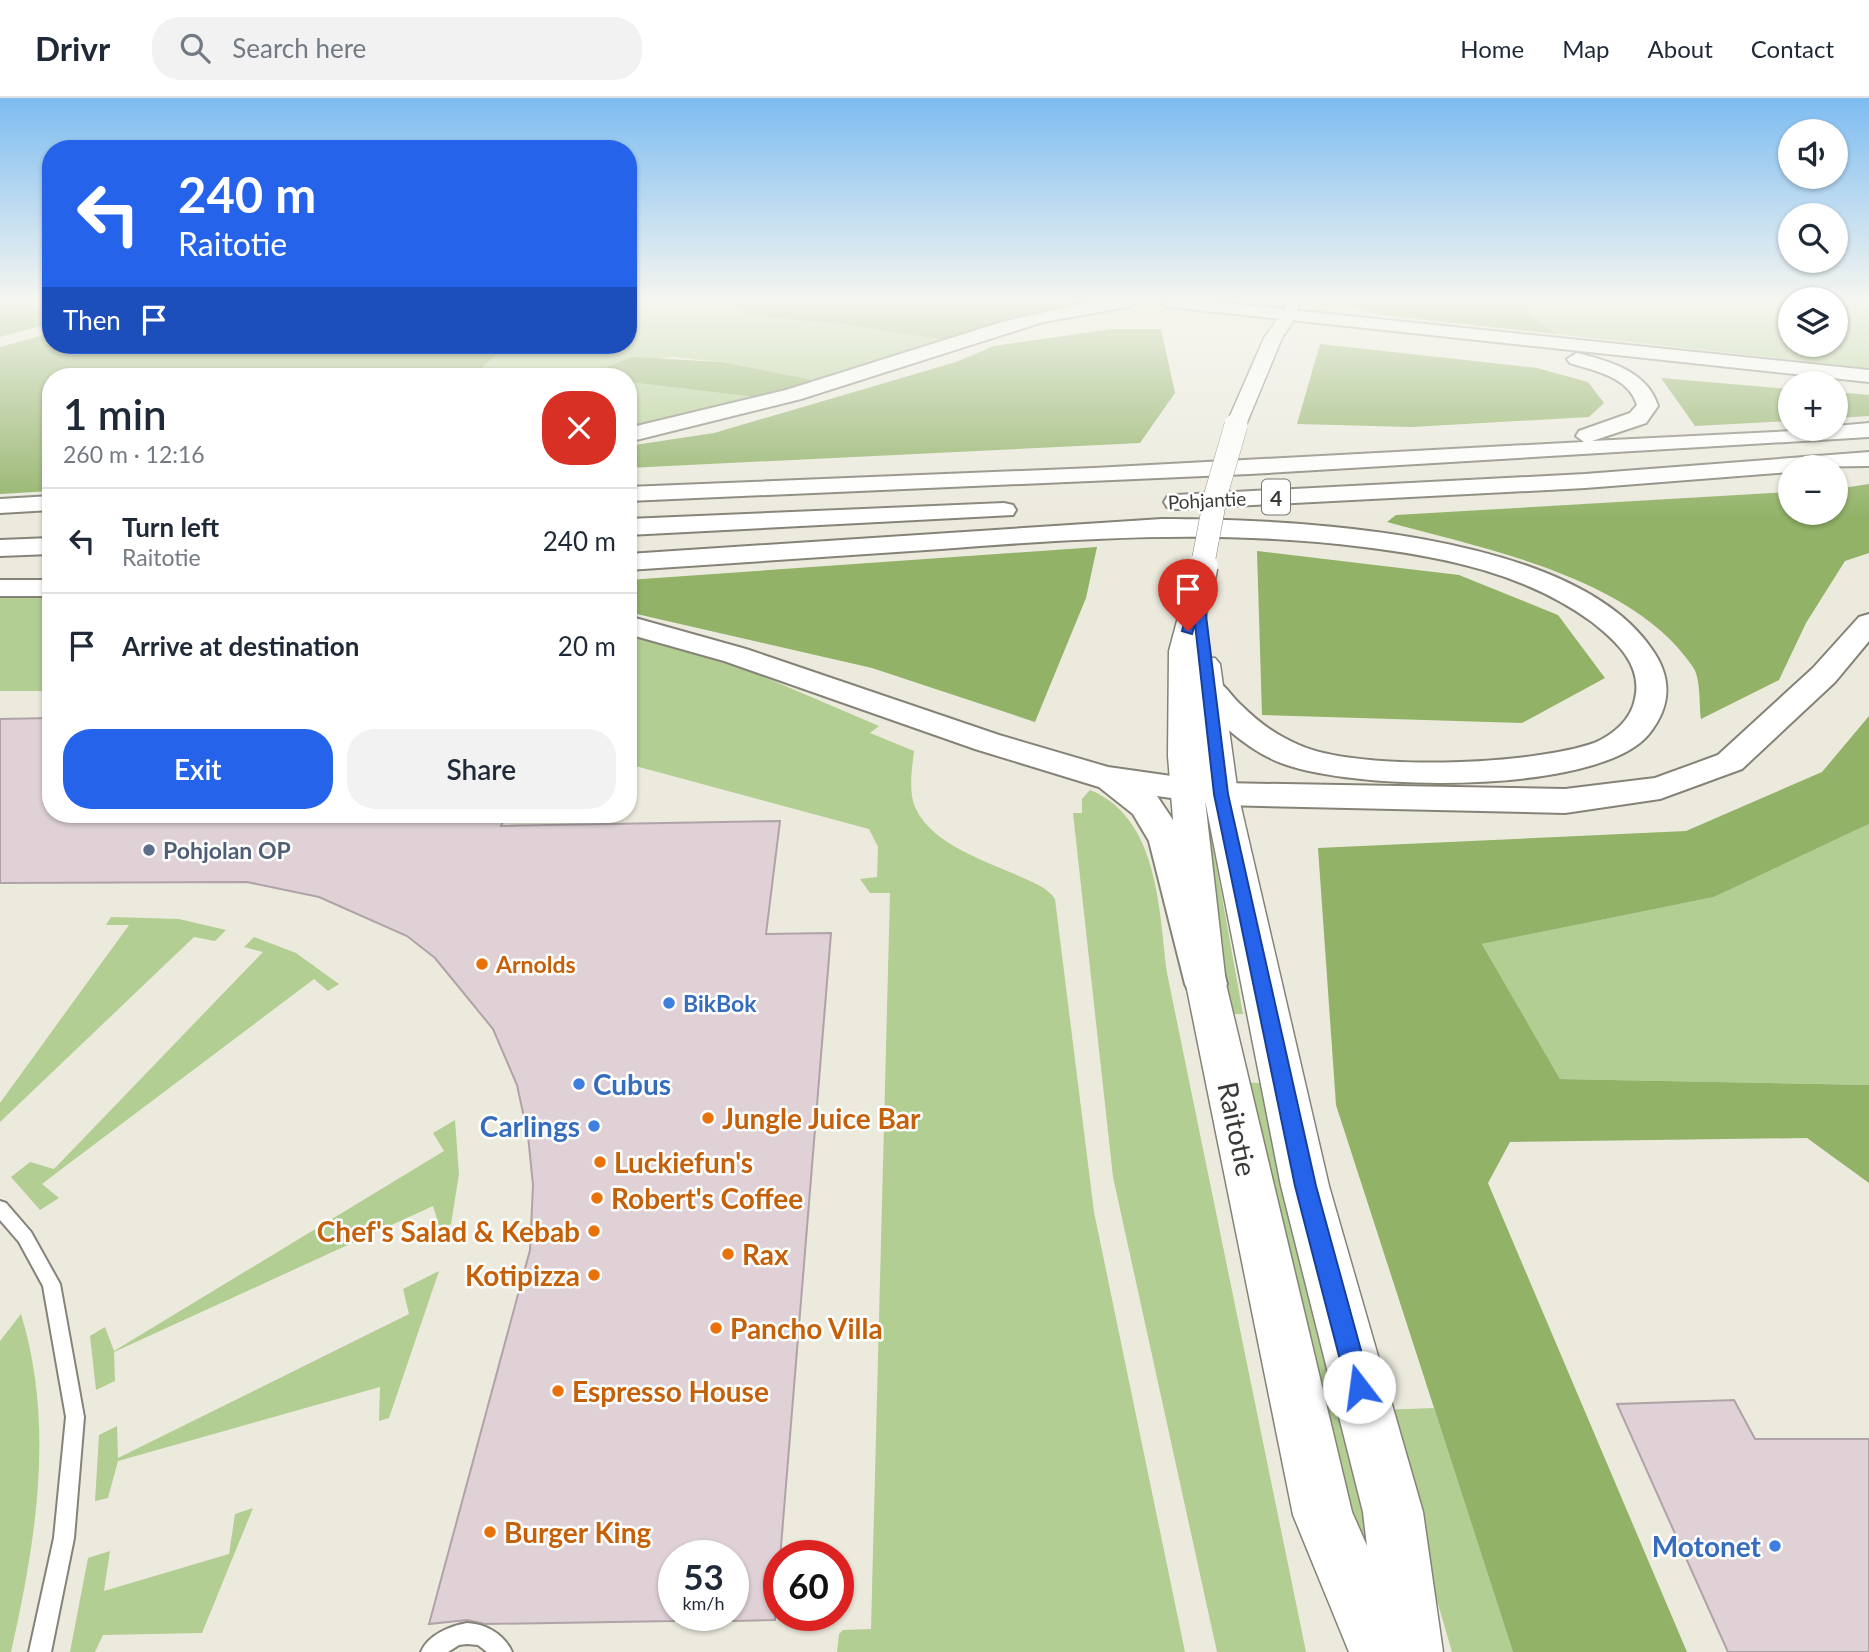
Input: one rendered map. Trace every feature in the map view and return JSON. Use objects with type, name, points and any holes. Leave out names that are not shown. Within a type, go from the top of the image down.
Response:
[{"type":"highway","points":[[637,433],[748,408],[858,375]]},
{"type":"highway","points":[[1428,458],[1586,436],[1638,418],[1648,406],[1647,398],[1640,387],[1618,375]]},
{"type":"highway","name":"Pohjantie","points":[[637,494],[1428,458],[1869,430]]},
{"type":"highway","name":"Pohjantie","points":[[1158,503],[1585,481],[1869,459]]},
{"type":"highway","points":[[0,506],[42,504]]},
{"type":"highway","points":[[637,527],[1034,509]]},
{"type":"highway","points":[[0,514],[42,512]]},
{"type":"highway","points":[[637,561],[1180,527],[1259,530],[1381,542],[1485,561],[1526,575],[1578,599],[1632,642],[1651,676],[1653,697],[1644,721],[1630,736],[1612,748],[1584,757],[1519,767],[1376,770],[1327,765],[1279,750],[1244,727],[1208,690]]},
{"type":"highway","points":[[0,548],[42,546]]},
{"type":"highway","points":[[0,587],[42,588]]},
{"type":"highway","points":[[637,628],[768,665],[987,742],[1105,778],[1204,793],[1565,801],[1660,788],[1730,762],[1824,675],[1869,622]]},
{"type":"highway","points":[[1105,778],[1131,791],[1159,820],[1168,841],[1206,984]]},
{"type":"main road","name":"Raitotie","points":[[1257,375],[1236,425],[1216,494],[1198,591],[1183,652],[1204,793],[1305,1186],[1393,1512],[1411,1652]]},
{"type":"main road","name":"Raitotie","points":[[1198,591],[1208,690],[1204,793],[1206,984],[1323,1515],[1381,1652]]},
{"type":"lane","points":[[0,1208],[25,1237],[51,1284],[75,1417],[64,1538],[40,1652]]},
{"type":"lane","points":[[432,1652],[448,1639],[479,1633],[490,1639],[501,1652]]},
{"type":"green space","points":[[0,375],[42,375],[42,492],[0,494]]},
{"type":"green space","points":[[637,375],[785,375],[818,381],[763,398],[637,383]]},
{"type":"green space","points":[[785,375],[838,375],[818,381]]},
{"type":"green space","points":[[913,375],[1171,375],[1175,393],[1140,443],[637,468],[637,445],[714,433]]},
{"type":"green space","points":[[1311,375],[1561,375],[1588,382],[1604,403],[1589,417],[1411,427],[1297,424]]},
{"type":"green space","points":[[1661,378],[1778,388],[1778,422],[1695,426]]},
{"type":"green space","points":[[637,383],[763,398],[637,426]]},
{"type":"green space","points":[[1848,393],[1869,395],[1869,416],[1848,417]]},
{"type":"green space","points":[[1869,484],[1869,553],[1845,561],[1806,623],[1779,680],[1701,719],[1699,685],[1693,667],[1667,636],[1634,610],[1596,589],[1554,571],[1468,543],[1387,522],[1396,515],[1778,493],[1778,525],[1848,525],[1848,487]]},
{"type":"green space","points":[[1097,547],[1086,598],[1035,722],[872,668],[637,614],[637,579]]},
{"type":"green space","points":[[1257,551],[1459,575],[1558,615],[1605,678],[1522,723],[1262,715]]},
{"type":"green space","points":[[0,592],[42,593],[42,691],[0,691]]},
{"type":"green space","points":[[637,636],[755,673],[879,726],[870,733],[914,751],[912,795],[916,809],[935,833],[976,858],[1039,885],[1055,899],[1094,1212],[1185,1652],[837,1652],[839,1634],[842,1631],[871,1629],[890,893],[870,893],[860,879],[877,877],[878,847],[869,829],[637,766]]},
{"type":"green space","points":[[1869,716],[1869,824],[1714,897],[1482,944],[1560,1079],[1869,1085],[1869,1183],[1807,1138],[1510,1142],[1488,1183],[1687,1652],[1513,1652],[1336,1105],[1318,848],[1686,831],[1822,772]]},
{"type":"green space","points":[[1090,790],[1113,803],[1130,822],[1143,844],[1151,869],[1167,973],[1306,1652],[1217,1652],[1113,1177],[1073,813],[1082,813],[1082,799]]},
{"type":"green space","points":[[1201,818],[1208,819],[1243,1014],[1226,1014]]},
{"type":"green space","points":[[1869,824],[1869,1085],[1560,1079],[1482,944],[1714,897]]},
{"type":"green space","points":[[111,917],[179,919],[226,930],[215,941],[194,937],[0,1122],[0,1103],[129,925],[106,925]]},
{"type":"green space","points":[[254,937],[296,953],[339,984],[328,991],[314,979],[59,1171],[42,1184],[59,1198],[40,1210],[11,1177],[30,1162],[54,1169],[263,952],[244,947]]},
{"type":"green space","points":[[1240,1082],[1260,1083],[1280,1171],[1387,1573],[1371,1573],[1331,1464]]},
{"type":"green space","points":[[455,1120],[459,1174],[451,1224],[440,1229],[433,1206],[114,1352],[115,1381],[96,1390],[90,1336],[105,1327],[114,1351],[444,1151],[433,1133]]},
{"type":"green space","points":[[439,1271],[389,1418],[379,1421],[380,1387],[118,1461],[108,1498],[95,1501],[99,1435],[117,1426],[118,1458],[409,1314],[403,1289]]},
{"type":"green space","points":[[21,1314],[37,1398],[38,1483],[28,1568],[11,1652],[0,1652],[0,1341]]},
{"type":"green space","points":[[1434,1408],[1513,1652],[1452,1652],[1382,1410]]},
{"type":"green space","points":[[253,1508],[202,1633],[103,1635],[95,1652],[70,1652],[88,1558],[110,1551],[104,1591],[229,1554],[235,1514]]},
{"type":"building","points":[[42,718],[42,823],[502,823],[501,826],[780,821],[766,934],[831,933],[782,1540],[763,1540],[763,1620],[749,1621],[749,1540],[658,1540],[658,1621],[485,1624],[467,1620],[429,1624],[530,1250],[533,1185],[528,1136],[517,1085],[493,1029],[435,958],[407,936],[319,897],[247,882],[0,883],[0,719]]},
{"type":"building","name":"Motonet","points":[[1734,1400],[1755,1439],[1869,1439],[1869,1652],[1728,1652],[1617,1404]]},
{"type":"place","name":"Pohjolan OP","points":[[149,850]]},
{"type":"place","name":"Arnolds","points":[[482,964]]},
{"type":"place","name":"BikBok","points":[[669,1003]]},
{"type":"place","name":"Cubus","points":[[579,1084]]},
{"type":"place","name":"Jungle Juice Bar","points":[[708,1118]]},
{"type":"place","name":"Carlings","points":[[594,1126]]},
{"type":"place","name":"Luckiefun's","points":[[600,1162]]},
{"type":"place","name":"Robert's Coffee","points":[[597,1198]]},
{"type":"place","name":"Chef's Salad & Kebab","points":[[594,1231]]},
{"type":"place","name":"Rax","points":[[728,1254]]},
{"type":"place","name":"Kotipizza","points":[[594,1275]]},
{"type":"place","name":"Pancho Villa","points":[[716,1328]]},
{"type":"place","name":"Espresso House","points":[[558,1391]]},
{"type":"place","name":"Burger King","points":[[490,1532]]},
{"type":"place","name":"Motonet","points":[[1775,1546]]},
{"type":"route","points":[[1188,631],[1198,591],[1221,794],[1305,1186],[1359,1387]]}]
